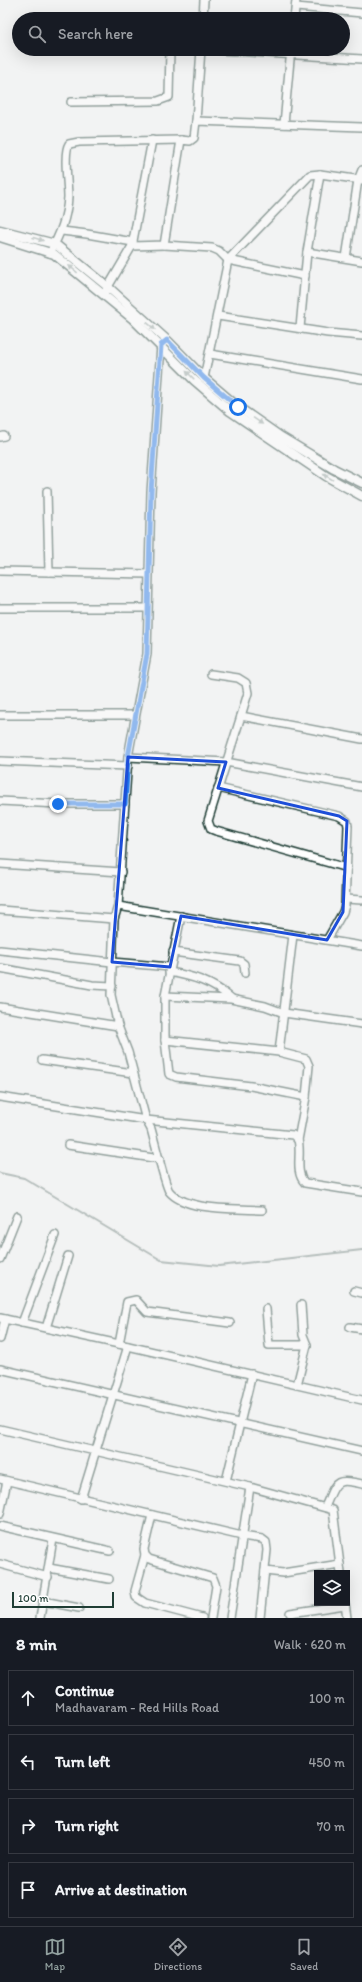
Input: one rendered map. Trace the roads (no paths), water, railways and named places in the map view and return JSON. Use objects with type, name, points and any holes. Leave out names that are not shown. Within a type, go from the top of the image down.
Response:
[{"type":"main road","points":[[0,230],[55,244],[164,343],[238,407],[281,437],[334,469],[362,483]]},
{"type":"main road","points":[[0,237],[50,253],[106,290]]},
{"type":"main road","points":[[164,343],[194,380],[230,411],[326,476],[362,496]]},
{"type":"street","points":[[203,12],[204,0]]},
{"type":"street","points":[[296,4],[362,13]]},
{"type":"street","points":[[71,102],[158,101],[169,97],[170,56]]},
{"type":"street","points":[[50,253],[62,231],[68,197],[67,151],[69,144],[79,142],[152,140],[190,141],[194,138],[201,56]]},
{"type":"street","points":[[284,124],[291,56]]},
{"type":"street","points":[[335,56],[362,59]]},
{"type":"street","points":[[196,121],[362,127]]},
{"type":"street","points":[[106,290],[133,244],[152,140]]},
{"type":"street","points":[[164,245],[181,140]]},
{"type":"street","points":[[346,258],[362,170]]},
{"type":"street","points":[[204,378],[218,316],[228,260],[310,175],[320,174],[360,180]]},
{"type":"street","points":[[300,328],[308,252],[320,174]]},
{"type":"street","points":[[62,231],[133,244],[212,248],[219,251],[228,260],[305,276]]},
{"type":"street","points":[[308,252],[362,261]]},
{"type":"street","points":[[218,316],[362,336]]},
{"type":"street","points":[[164,343],[151,492],[147,654],[128,757],[118,906],[114,919],[111,995],[118,1026],[128,1052],[146,1120],[151,1129],[168,1190],[177,1199],[206,1206],[262,1210]]},
{"type":"street","points":[[210,354],[362,379]]},
{"type":"street","points":[[48,491],[49,572]]},
{"type":"street","points":[[0,571],[148,574]]},
{"type":"street","points":[[0,608],[148,608]]},
{"type":"street","points":[[211,674],[238,678],[246,683],[248,693],[208,816],[211,829],[347,868]]},
{"type":"street","points":[[0,715],[135,715]]},
{"type":"street","points":[[241,716],[362,739]]},
{"type":"street","points":[[128,757],[226,762],[362,787]]},
{"type":"street","points":[[0,761],[128,766]]},
{"type":"street","points":[[218,788],[344,818],[347,821],[346,899],[343,912],[327,940]]},
{"type":"street","points":[[0,801],[58,804],[125,804]]},
{"type":"street","points":[[0,864],[120,872]]},
{"type":"street","points":[[346,899],[362,900]]},
{"type":"street","points":[[118,906],[362,946]]},
{"type":"street","points":[[0,910],[114,919]]},
{"type":"street","points":[[181,916],[169,969],[165,996],[165,1040],[169,1074],[172,1076],[251,1086],[306,1097]]},
{"type":"street","points":[[279,1052],[293,935]]},
{"type":"street","points":[[0,950],[169,969],[202,979],[214,985],[231,999]]},
{"type":"street","points":[[173,952],[240,961],[244,964],[245,973]]},
{"type":"street","points":[[0,968],[92,985],[112,986]]},
{"type":"street","points":[[165,996],[231,999],[265,1006],[284,1013],[362,1024]]},
{"type":"street","points":[[0,1007],[118,1026]]},
{"type":"street","points":[[165,1040],[279,1052],[302,1057],[308,1062],[306,1097],[298,1140],[301,1179],[306,1183],[362,1192]]},
{"type":"street","points":[[42,1060],[133,1073]]},
{"type":"street","points":[[0,1097],[146,1120],[280,1133],[293,1135],[298,1140]]},
{"type":"street","points":[[68,1145],[160,1159]]},
{"type":"street","points":[[0,1259],[17,1216]]},
{"type":"street","points":[[22,1323],[55,1235]]},
{"type":"street","points":[[46,1328],[68,1256]]},
{"type":"street","points":[[354,1291],[362,1293]]},
{"type":"street","points":[[119,1344],[127,1302],[136,1300],[147,1312],[230,1323]]},
{"type":"street","points":[[297,1385],[307,1345],[303,1335],[300,1305]]},
{"type":"street","points":[[266,1309],[269,1345],[307,1345]]},
{"type":"street","points":[[0,1339],[3,1319],[362,1400]]},
{"type":"street","points":[[350,1327],[362,1328]]},
{"type":"street","points":[[82,1499],[128,1346]]},
{"type":"street","points":[[0,1368],[362,1452]]},
{"type":"street","points":[[226,1482],[252,1374]]},
{"type":"street","points":[[0,1429],[250,1487],[333,1510],[341,1570]]},
{"type":"street","points":[[0,1514],[3,1480],[242,1536],[262,1539],[266,1542],[268,1550],[260,1618]]},
{"type":"street","points":[[325,1508],[334,1486],[338,1482],[346,1480],[362,1484]]},
{"type":"street","points":[[230,1618],[250,1487]]},
{"type":"street","points":[[152,1515],[144,1549],[145,1555],[136,1591],[136,1597],[145,1603],[202,1618]]},
{"type":"street","points":[[0,1526],[110,1551]]},
{"type":"street","points":[[40,1618],[48,1577],[53,1539]]},
{"type":"street","points":[[145,1555],[149,1559],[213,1578],[216,1586],[211,1618]]},
{"type":"street","points":[[0,1564],[48,1577]]},
{"type":"street","points":[[265,1571],[283,1573],[340,1564]]},
{"type":"street","points":[[49,1568],[109,1580]]},
{"type":"street","points":[[43,1601],[79,1608]]},
{"type":"street","points":[[290,1613],[333,1606]]},
{"type":"street","points":[[345,1606],[347,1618]]},
{"type":"waterway","points":[[0,1173],[24,1178],[161,1260],[219,1266],[362,1250]]}]
